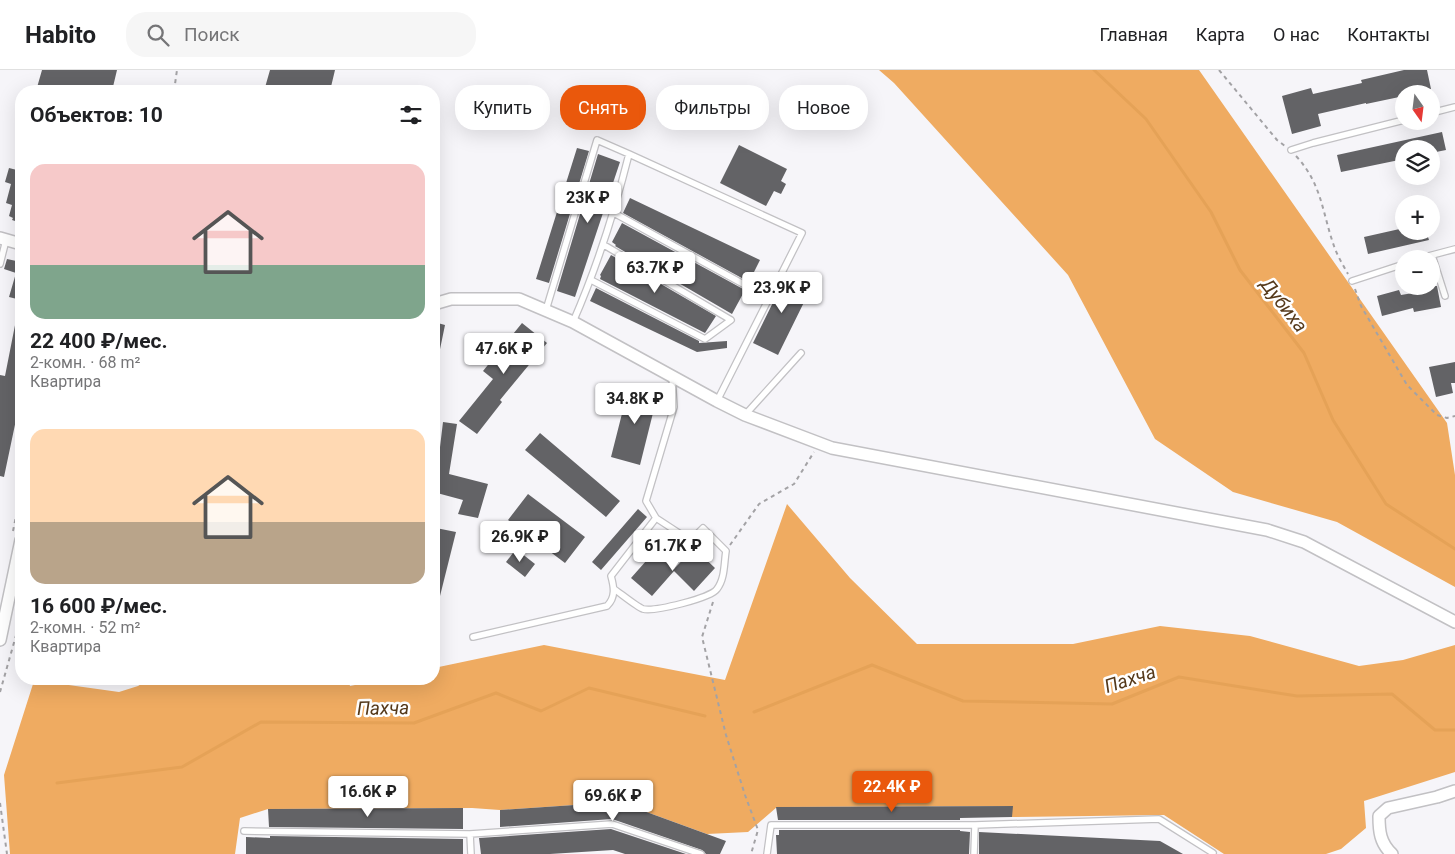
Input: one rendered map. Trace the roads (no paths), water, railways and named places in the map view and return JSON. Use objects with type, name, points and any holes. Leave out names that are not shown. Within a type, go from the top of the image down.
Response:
[{"type":"street","points":[[440,302],[452,298],[519,299],[573,322],[717,401],[832,448],[1267,530],[1304,542],[1455,622]]},
{"type":"street","points":[[0,637],[15,568]]},
{"type":"street","points":[[1392,854],[1385,848],[1379,833],[1379,816],[1388,808],[1437,798],[1455,791]]},
{"type":"lane","points":[[1440,111],[1455,107]]},
{"type":"lane","points":[[1291,150],[1395,122]]},
{"type":"lane","points":[[546,310],[597,140],[802,233],[717,401]]},
{"type":"lane","points":[[573,322],[604,245],[629,154]]},
{"type":"lane","points":[[614,213],[756,291]]},
{"type":"lane","points":[[0,264],[3,239]]},
{"type":"lane","points":[[591,280],[705,339],[731,320],[604,245]]},
{"type":"lane","points":[[1440,253],[1455,249]]},
{"type":"lane","points":[[1352,281],[1395,267]]},
{"type":"lane","points":[[1440,280],[1445,296]]},
{"type":"lane","points":[[745,414],[801,353]]},
{"type":"lane","points":[[614,588],[643,609],[664,607],[704,598],[717,590],[722,579],[726,551],[703,528],[696,536],[682,535],[656,518],[646,501],[674,407],[672,375]]},
{"type":"lane","points":[[473,636],[607,606],[612,600],[614,588],[611,576],[656,518]]},
{"type":"lane","points":[[767,854],[771,824],[974,824],[1159,820],[1213,852]]},
{"type":"lane","points":[[244,831],[470,834],[612,824],[701,854]]},
{"type":"lane","points":[[974,824],[974,854]]},
{"type":"lane","points":[[470,834],[471,854]]},
{"type":"waterway","name":"Дубиха","points":[[1094,70],[1146,119],[1211,212],[1240,270],[1304,353],[1333,420],[1386,504],[1455,549]]},
{"type":"waterway","name":"Пахча","points":[[754,712],[872,665],[963,701],[1112,704],[1179,677],[1297,696],[1392,694],[1435,730],[1455,730]]},
{"type":"waterway","name":"Пахча","points":[[57,783],[182,767],[261,722],[414,723],[496,693],[541,711],[589,688],[705,716]]}]
